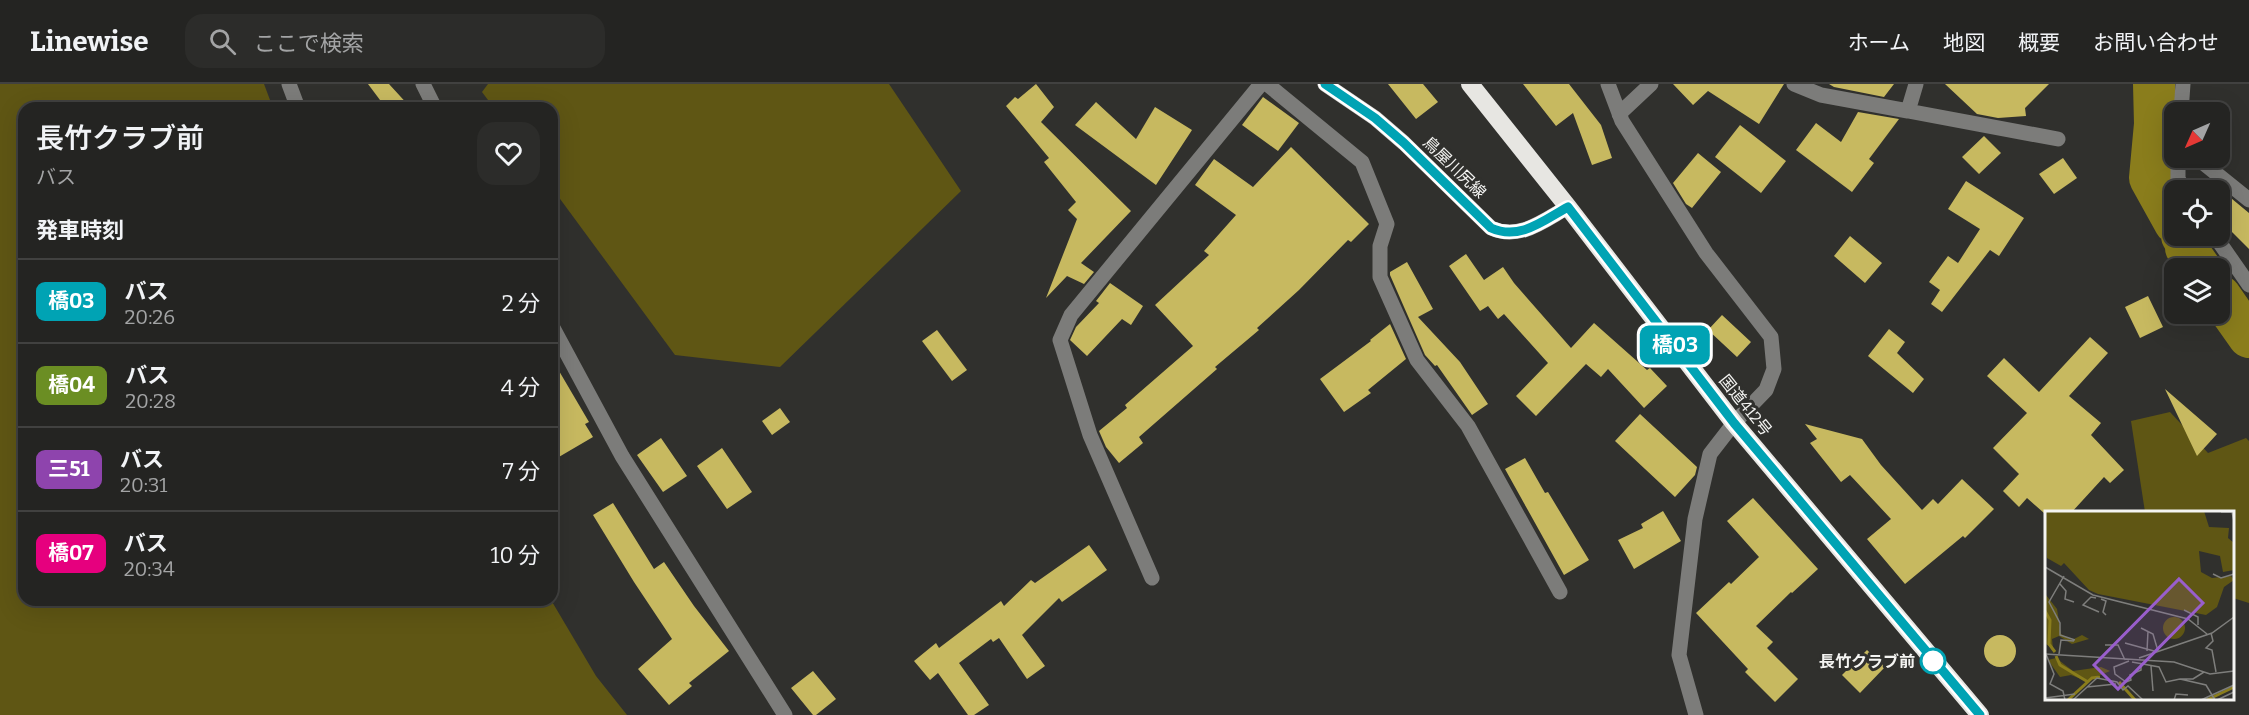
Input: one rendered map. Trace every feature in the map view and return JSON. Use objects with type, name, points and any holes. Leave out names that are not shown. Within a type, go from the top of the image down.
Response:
[{"type":"highway","name":"国道412号","points":[[1470,84],[1734,423],[1980,715]]},
{"type":"main road","name":"鳥屋川尻線","points":[[1325,84],[1375,118],[1404,143],[1491,228],[1502,232],[1519,232],[1529,229],[1568,207]]},
{"type":"street","points":[[289,84],[296,102]]},
{"type":"street","points":[[423,84],[432,102]]},
{"type":"street","points":[[1152,578],[1090,435],[1060,340],[1071,315],[1261,84]]},
{"type":"street","points":[[1267,84],[1362,162],[1387,224],[1380,246],[1380,277],[1417,360],[1468,426],[1560,592]]},
{"type":"street","points":[[1608,84],[1622,121],[1706,253],[1771,337],[1774,369],[1766,390],[1734,423],[1710,454],[1695,519],[1679,655],[1696,715]]},
{"type":"street","points":[[1619,114],[1651,84]]},
{"type":"street","points":[[1794,84],[1821,95],[2058,139]]},
{"type":"street","points":[[1908,111],[1916,84]]},
{"type":"street","points":[[2182,102],[2183,84]]},
{"type":"street","points":[[2209,168],[2249,200]]},
{"type":"street","points":[[2223,246],[2249,285]]},
{"type":"street","points":[[558,338],[622,456],[784,715]]},
{"type":"shaded area","points":[[0,84],[264,84],[271,102],[18,102],[18,606],[555,606],[596,676],[627,715],[0,715]]},
{"type":"shaded area","points":[[488,84],[889,84],[961,191],[780,367],[675,355],[558,196],[558,102],[490,102],[482,92]]},
{"type":"shaded area","points":[[2170,412],[2208,453],[2246,438],[2249,441],[2249,603],[2234,598],[2234,511],[2145,511],[2131,421]]},
{"type":"building","points":[[368,84],[389,84],[406,102],[382,102]]},
{"type":"building","points":[[1036,84],[1054,107],[1041,122],[1131,211],[1081,263],[1094,272],[1084,284],[1067,276],[1046,298],[1077,219],[1068,210],[1076,202],[1044,162],[1049,158],[1006,106],[1015,97],[1018,99]]},
{"type":"building","points":[[1388,84],[1423,84],[1438,102],[1416,119]]},
{"type":"building","points":[[1523,84],[1569,84],[1601,125],[1612,158],[1592,165],[1573,113],[1556,126]]},
{"type":"building","points":[[1673,84],[1784,84],[1759,124],[1708,91],[1693,105]]},
{"type":"building","points":[[1829,84],[1894,84],[1884,97]]},
{"type":"building","points":[[1945,84],[2049,84],[2025,108],[2026,116],[1998,118],[1977,114]]},
{"type":"building","points":[[1263,97],[1299,123],[1278,151],[1242,125]]},
{"type":"building","points":[[1096,102],[1136,139],[1155,107],[1192,130],[1156,185],[1075,125]]},
{"type":"building","points":[[1858,112],[1899,119],[1869,159],[1874,163],[1852,192],[1796,150],[1816,123],[1841,142]]},
{"type":"building","points":[[1740,125],[1786,161],[1761,193],[1715,157]]},
{"type":"building","points":[[1984,136],[2001,153],[1979,174],[1962,157]]},
{"type":"building","points":[[1291,147],[1369,224],[1351,242],[1348,240],[1299,290],[1257,328],[1259,330],[1215,367],[1217,369],[1139,437],[1143,443],[1119,463],[1106,447],[1099,431],[1127,408],[1125,405],[1193,346],[1155,305],[1209,255],[1204,251],[1236,215],[1195,185],[1214,159],[1253,187]]},
{"type":"building","points":[[1698,153],[1721,172],[1692,208],[1686,204],[1673,183]]},
{"type":"building","points":[[2063,158],[2077,178],[2054,194],[2039,174]]},
{"type":"building","points":[[1966,181],[2024,218],[1999,256],[1990,250],[1942,312],[1931,304],[1940,290],[1929,282],[1948,256],[1958,263],[1980,229],[1948,209]]},
{"type":"building","points":[[2230,197],[2249,213],[2249,249],[2230,230]]},
{"type":"building","points":[[1850,236],[1882,263],[1865,283],[1834,256]]},
{"type":"building","points":[[1466,254],[1484,280],[1503,267],[1514,283],[1571,348],[1594,323],[1647,370],[1650,368],[1667,386],[1644,408],[1608,369],[1601,377],[1586,364],[1536,416],[1516,396],[1548,363],[1504,314],[1498,319],[1488,306],[1480,311],[1449,266]]},
{"type":"building","points":[[1407,262],[1433,309],[1418,317],[1460,362],[1488,404],[1472,415],[1437,365],[1435,366],[1425,355],[1390,275],[1390,272]]},
{"type":"building","points":[[1110,283],[1143,306],[1131,325],[1122,319],[1087,356],[1070,340],[1076,327],[1099,303],[1096,301]]},
{"type":"building","points":[[2148,296],[2163,327],[2140,338],[2125,307]]},
{"type":"building","points":[[1722,315],[1751,342],[1737,357],[1708,330]]},
{"type":"building","points":[[1390,324],[1406,359],[1368,390],[1371,393],[1344,412],[1320,379]]},
{"type":"building","points":[[1889,329],[1905,342],[1897,353],[1924,379],[1913,393],[1868,356]]},
{"type":"building","points":[[937,330],[967,370],[952,381],[922,341]]},
{"type":"building","points":[[2090,337],[2108,353],[2069,396],[2101,423],[2091,435],[2124,470],[2110,483],[2104,477],[2073,511],[2045,511],[2044,513],[2027,498],[2019,507],[2003,491],[2019,474],[1993,448],[2027,413],[1987,376],[2004,358],[2039,392]]},
{"type":"building","points":[[558,369],[589,422],[585,424],[593,437],[558,457]]},
{"type":"building","points":[[2165,389],[2217,434],[2197,456]]},
{"type":"building","points":[[780,408],[790,422],[772,435],[762,421]]},
{"type":"building","points":[[1640,414],[1697,467],[1695,475],[1675,497],[1615,441]]},
{"type":"building","points":[[1805,424],[1862,439],[1881,465],[1922,510],[1933,499],[1938,504],[1962,479],[1994,509],[1965,538],[1963,536],[1905,584],[1867,539],[1891,519],[1850,475],[1841,482],[1810,443],[1817,439]]},
{"type":"building","points":[[661,438],[687,476],[663,492],[637,455]]},
{"type":"building","points":[[722,448],[752,492],[727,509],[697,466]]},
{"type":"building","points":[[1525,458],[1589,560],[1564,575],[1505,469]]},
{"type":"building","points":[[1753,498],[1818,569],[1756,626],[1773,642],[1767,648],[1798,679],[1775,702],[1745,672],[1748,669],[1696,613],[1759,557],[1727,521]]},
{"type":"building","points":[[613,503],[654,569],[664,562],[729,651],[689,683],[692,686],[669,705],[638,669],[672,639],[593,515]]},
{"type":"building","points":[[1663,511],[1681,541],[1634,569],[1618,540],[1643,528],[1641,524]]},
{"type":"building","points":[[1089,545],[1107,570],[1062,602],[1059,598],[1022,635],[1045,666],[1027,679],[999,638],[993,642],[991,639],[959,663],[989,705],[974,715],[968,715],[938,673],[930,680],[914,661],[936,643],[939,648],[1001,601],[1004,606],[1031,580],[1035,583]]},
{"type":"building","points":[[2000,635],[2011,640],[2016,651],[2011,662],[2000,667],[1989,662],[1984,651],[1989,640]]},
{"type":"building","points":[[1867,650],[1885,667],[1860,693],[1842,675]]},
{"type":"building","points":[[813,671],[836,699],[816,715],[813,715],[791,688]]},
{"type":"waterway","points":[[2154,84],[2155,124],[2150,178],[2164,203]]},
{"type":"waterway","points":[[2186,246],[2193,258]]},
{"type":"waterway","points":[[2230,310],[2249,337]]},
{"type":"bus line","name":"橋03","points":[[1325,84],[1375,118],[1404,143],[1491,228],[1502,232],[1519,232],[1529,229],[1568,207],[1734,423],[1980,715]]},
{"type":"place","name":"長竹クラブ前","points":[[1933,661]]}]
